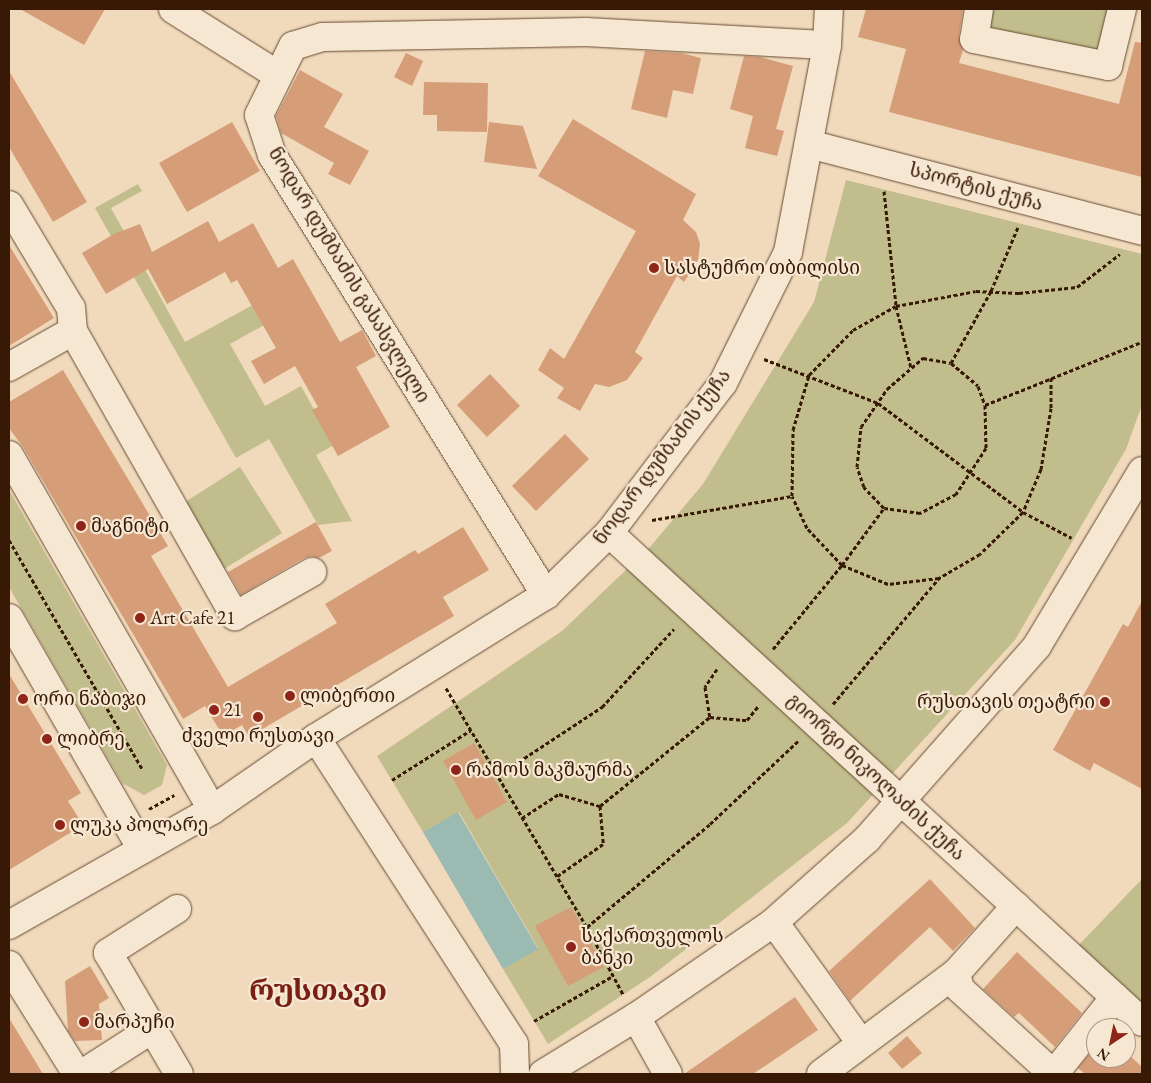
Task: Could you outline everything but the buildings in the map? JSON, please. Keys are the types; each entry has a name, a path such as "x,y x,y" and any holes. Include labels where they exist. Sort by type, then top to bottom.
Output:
{"street":[{"path":"172,9 278,75"},
{"name":"ნოდარ დუმბაძის ქუჩა","path":"9,925 212,810 316,738 434,666 546,594 612,530 723,383 788,252 827,45 829,9"},
{"path":"979,9 974,39 1108,66 1122,9"},
{"name":"ნოდარ დუმბაძის გასასვლელი","path":"546,594 272,155 259,115 278,75 293,46 323,37 586,32 827,45"},
{"name":"სპორტის ქუჩა","path":"809,144 1029,201 1135,239"},
{"path":"9,205 71,308 73,331 235,616 312,572"},
{"path":"9,366 73,331"},
{"path":"9,455 212,810"},
{"path":"543,1074 636,1017 774,922 867,838 1037,646 1142,471"},
{"name":"გიორგი ნიკოლაძის ქუჩა","path":"612,530 692,609 1142,1022"},
{"path":"9,618 142,849"},
{"path":"316,738 514,1044 515,1074"},
{"path":"821,1074 956,973 1016,906"},
{"path":"177,909 108,953 179,1074"},
{"path":"774,922 861,1043"},
{"path":"9,965 77,1074"},
{"path":"956,973 960,989 1053,1074 1115,997"},
{"path":"636,1017 668,1074"},
{"path":"82,1074 152,1029"}],"path":[{"path":"881,163 896,306 911,368"},
{"path":"951,363 991,292 1029,201"},
{"path":"939,578 888,584 842,565 807,528 792,496 793,430 809,375 853,330 896,306 976,291 1019,293 1077,286 1135,239"},
{"path":"985,405 1142,342"},
{"path":"740,349 878,403 1023,512 1094,550"},
{"path":"923,358 951,363 978,386 985,405 986,448 956,494 920,514 884,508 864,487 857,467 861,427 887,389 923,358"},
{"path":"587,927 710,824 817,723 939,578 980,554 1023,512 1041,469 1051,408 1051,378"},
{"path":"612,530 792,496"},
{"path":"600,806 710,717 747,720 766,677 842,565 884,508"},
{"path":"9,540 143,770"},
{"path":"497,776 602,707 692,609"},
{"path":"710,717 705,687 733,646"},
{"path":"434,666 521,818 587,927 636,1017"},
{"path":"392,780 471,730"},
{"path":"119,810 142,813 177,793 189,771"},
{"path":"521,818 559,794 600,806"},
{"path":"556,877 603,844 600,806"},
{"path":"534,1021 613,976"}],"shaded area":[{"path":"993,9 1113,9 1098,77 983,51"},
{"path":"846,180 1142,254 1142,405 1126,449 1015,640 847,823 650,977 548,1044 503,969 538,948 459,812 423,832 377,756 562,631 650,547 703,484 814,302"},
{"path":"138,184 142,191 111,208 185,342 264,299 275,319 230,344 265,406 301,386 334,445 316,455 352,521 318,525 269,439 236,458 95,208"},
{"path":"240,467 282,533 224,569 182,504"},
{"path":"9,490 167,765 162,785 144,795 122,783 9,587"},
{"path":"1142,879 1142,1008 1075,949"}],"water":[{"path":"458,812 538,949 503,969 423,832"}],"place":[{"name":"სასტუმრო თბილისი","path":"654,268"},
{"name":"მაგნიტი","path":"81,526"},
{"name":"Art Cafe 21","path":"140,618"},
{"name":"ლიბერთი","path":"290,696"},
{"name":"ორი ნაბიჯი","path":"23,699"},
{"name":"რუსთავის თეატრი","path":"1105,702"},
{"name":"21","path":"214,710"},
{"name":"ძველი რუსთავი","path":"258,717"},
{"name":"ლიბრე","path":"47,739"},
{"name":"რამოს მაკშაურმა","path":"456,770"},
{"name":"ლუკა პოლარე","path":"60,825"},
{"name":"საქართველოს ბანკი","path":"571,947"},
{"name":"მარპუჩი","path":"84,1022"}],"district":[{"name":"რუსთავი","path":"318,991"}]}
